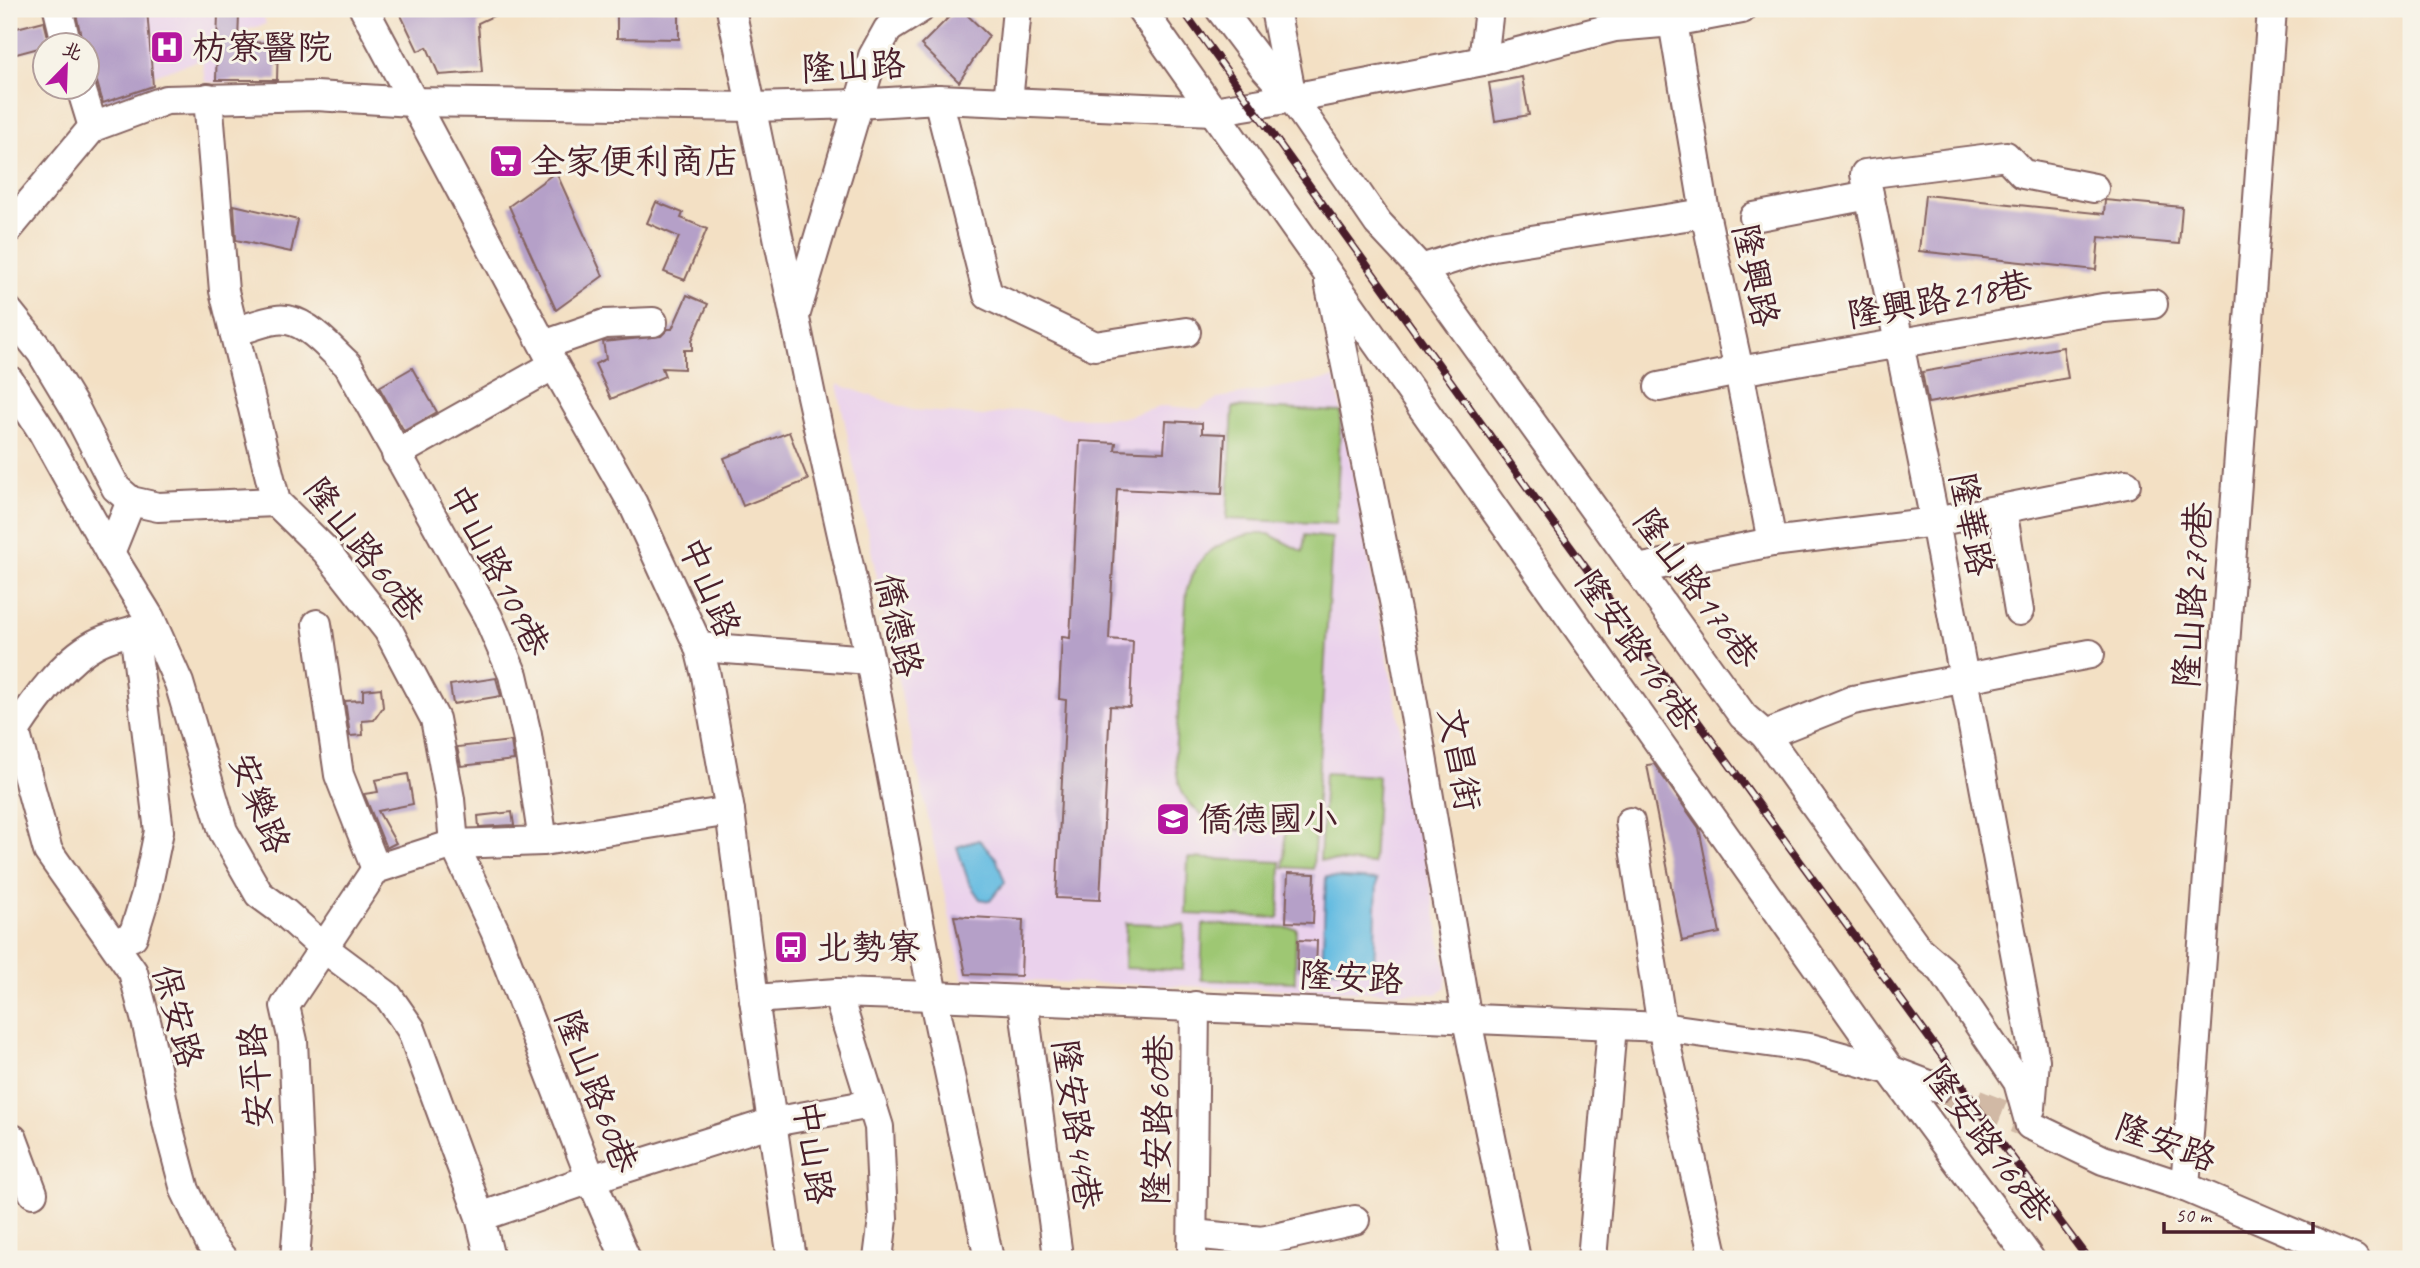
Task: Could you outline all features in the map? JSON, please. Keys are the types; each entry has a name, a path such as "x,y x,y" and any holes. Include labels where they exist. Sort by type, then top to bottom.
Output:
{"street":[{"path":"58,9 64,32"},
{"name":"中山路","path":"364,9 549,355 633,504 699,647 730,811 792,1259"},
{"path":"795,317 873,56 888,29 920,9"},
{"path":"1008,102 1017,9"},
{"name":"隆安路169巷","path":"1142,9 1890,1070"},
{"name":"隆山路176巷","path":"1220,9 1263,66 1292,98 1378,223 1422,270 1743,716 1765,735 1919,950 1942,970 2018,1082 2030,1125"},
{"path":"1275,9 1292,98"},
{"path":"1483,61 1489,9"},
{"name":"隆山路","path":"9,228 93,127 166,100 316,96 412,102 752,107 938,99 1213,111 1483,61 1617,18 1673,22 1742,9"},
{"name":"隆山路270巷","path":"2185,1187 2272,9"},
{"name":"僑德路","path":"737,17 752,107 842,541 870,660 933,996 989,1259"},
{"name":"隆興路","path":"1673,22 1705,213 1772,542"},
{"name":"隆山路60巷","path":"208,98 224,291 276,502 326,551 388,630 435,719 450,799 454,844 495,931 591,1179 626,1259"},
{"path":"938,99 988,295 1095,346 1186,332"},
{"path":"85,102 93,127"},
{"path":"1754,217 1869,195 1864,174 2006,156 2023,174 2094,188"},
{"name":"隆華路","path":"1869,195 1900,344 2035,1060 2030,1125"},
{"path":"1422,270 1493,246 1705,213"},
{"name":"文昌街","path":"1327,271 1403,645 1466,1020 1516,1259"},
{"name":"隆興路218巷","path":"1659,387 2103,308 2153,304"},
{"path":"9,313 41,352 76,410 116,488 131,500 158,508 276,502"},
{"name":"中山路109巷","path":"234,332 279,319 297,322 348,365 488,617 513,675 527,735 543,841"},
{"path":"396,454 549,355 604,324 653,322"},
{"path":"9,379 41,352"},
{"name":"安樂路","path":"9,379 42,431 110,553 144,628 179,683 223,831 258,894 388,996 411,1028 480,1217 490,1259"},
{"path":"42,431 76,410"},
{"path":"1637,569 1772,542 1934,522 2126,484"},
{"path":"110,553 131,500"},
{"path":"2002,509 2019,611"},
{"path":"317,624 339,775 376,869 454,844 543,841 730,811"},
{"path":"12,729 39,695 94,644 144,628 159,831 146,894 133,936 114,943"},
{"path":"699,647 870,660"},
{"path":"1765,735 1853,700 2090,654"},
{"name":"保安路","path":"12,729 48,852 133,972 185,1190 210,1243 223,1259"},
{"path":"1630,821 1662,1027 1714,1259"},
{"name":"安平路","path":"295,1259 300,1196 293,1041 285,1006 376,869"},
{"path":"837,993 878,1127 884,1219 878,1259"},
{"name":"隆安路","path":"754,999 837,993 1662,1027 1810,1048 1890,1070 1937,1088"},
{"name":"隆安路44巷","path":"1023,1002 1058,1256"},
{"name":"隆安路60巷","path":"1193,1247 1195,1006"},
{"path":"1592,1259 1612,1026"},
{"name":"隆安路168巷","path":"1890,1070 2030,1259"},
{"path":"480,1217 773,1122 871,1104"},
{"name":"隆安路","path":"2030,1125 2103,1160 2185,1187 2354,1259"},
{"path":"9,1141 13,1139 33,1193"},
{"path":"1193,1247 1262,1241 1355,1220"}],"shaded area":[{"name":"枋寮醫院","path":"91,9 261,9 266,24 229,35 231,83 205,82 202,59 118,87 102,41 102,32 99,32"},
{"name":"僑德國小","path":"1335,378 1447,976 1445,988 1437,994 963,979 837,384 912,410 983,416 1023,409 1069,418 1121,418 1164,406 1200,409 1218,398"}],"green space":[{"path":"1233,407 1341,412 1336,524 1227,519"},
{"path":"1251,534 1269,534 1303,552 1305,535 1332,538 1313,869 1284,867 1286,816 1256,829 1245,830 1222,825 1192,806 1178,778 1175,754 1187,590 1196,568 1210,552 1228,541"},
{"path":"1325,773 1378,776 1373,864 1320,860"},
{"path":"1188,858 1281,862 1279,918 1186,914"},
{"path":"1126,923 1185,925 1183,970 1124,968"},
{"path":"1203,924 1296,928 1295,982 1201,980"}],"water":[{"path":"979,840 996,858 1005,882 990,901 980,899 969,883 957,847"},
{"path":"1326,877 1377,880 1374,971 1322,968"}],"building":[{"path":"75,9 147,9 153,86 103,103 102,32 80,32"},
{"path":"398,9 508,9 478,23 482,72 439,75 427,47 418,51"},
{"path":"617,9 679,9 679,39 617,38"},
{"path":"957,9 961,9 989,36 959,82 921,45"},
{"path":"218,13 239,14 238,42 278,43 277,80 216,80"},
{"path":"44,21 47,32 32,32 32,50 9,56 9,30"},
{"path":"1522,77 1529,115 1495,121 1489,83"},
{"path":"556,172 603,276 556,310 509,206"},
{"path":"1925,195 2104,214 2105,200 2182,207 2179,244 2099,237 2096,270 1919,251"},
{"path":"656,202 683,213 681,218 707,229 685,280 664,272 679,237 647,223"},
{"path":"234,205 298,220 291,252 236,240"},
{"path":"687,295 708,304 692,340 692,350 684,350 684,369 662,368 665,376 611,399 595,364 606,359 603,342 661,336 668,329 672,329"},
{"path":"2063,347 2068,378 1928,403 1922,372"},
{"path":"412,368 437,412 404,431 379,387"},
{"path":"1166,421 1202,423 1202,433 1225,434 1222,494 1117,489 1109,639 1133,641 1130,707 1110,706 1100,900 1056,898 1066,700 1059,699 1062,637 1070,638 1080,441 1116,443 1115,450 1164,452"},
{"path":"789,432 808,480 743,506 724,458"},
{"path":"496,678 501,696 453,704 450,685"},
{"path":"381,688 383,707 374,720 362,721 363,735 350,736 345,701 363,700 363,690"},
{"path":"511,741 514,760 461,766 457,747"},
{"path":"1654,764 1699,828 1720,933 1682,941 1647,765"},
{"path":"408,774 413,804 378,811 396,843 386,848 364,794 378,792 375,780"},
{"path":"512,812 514,825 479,827 478,816"},
{"path":"1288,873 1315,874 1313,923 1286,922"},
{"path":"954,916 1023,920 1021,976 966,974"},
{"path":"1298,940 1317,941 1316,971 1297,970"}],"tunnel":[{"path":"1937,1088 2030,1125"}],"railway":[{"path":"1182,9 1945,1060 2002,1144 2088,1259"}],"place":[{"name":"枋寮醫院","path":"167,47"},
{"name":"全家便利商店","path":"506,161"},
{"name":"僑德國小","path":"1173,819"},
{"name":"北勢寮","path":"791,947"}]}
